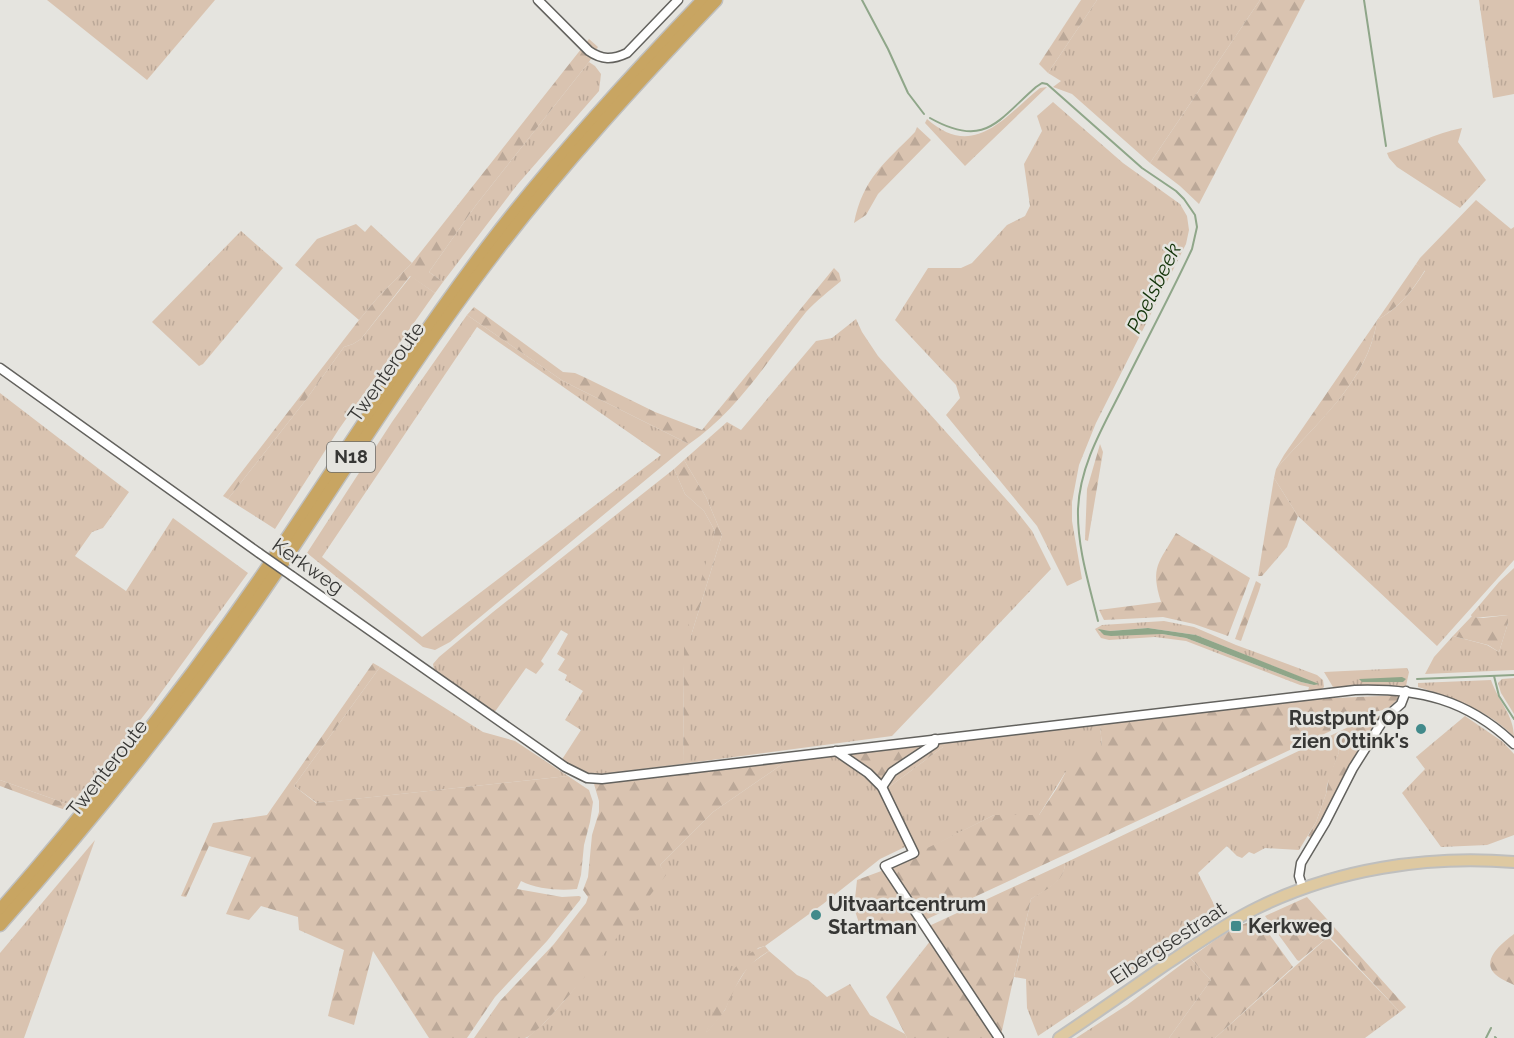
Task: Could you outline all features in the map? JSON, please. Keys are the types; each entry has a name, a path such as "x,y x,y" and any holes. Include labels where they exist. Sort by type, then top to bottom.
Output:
{"highway":[{"name":"Twenteroute","path":"0,910 68,832 171,702 266,569 418,342 487,246 567,150 703,0"},
{"name":"Twenteroute","path":"0,925 77,838 179,707 275,575 425,348 496,252 569,163 716,0"}],"main road":[{"name":"Eibergsestraat","path":"1059,1038 1195,945 1256,908 1303,888 1359,872 1407,864 1458,860 1514,862"}],"street":[{"path":"538,0 589,51 609,59 627,53 678,0"},
{"name":"Kerkweg","path":"0,368 565,767 587,778 602,779 836,751"},
{"path":"836,751 1355,690 1383,689 1438,698 1460,706 1483,718 1514,744"},
{"path":"1303,888 1299,876 1301,863 1325,823 1353,768 1384,719 1401,704 1406,691"},
{"path":"882,787 892,772 934,744 935,739"},
{"path":"836,751 868,773 882,787 914,853 885,866 999,1038"}],"green space":[{"path":"47,0 215,0 147,80"},
{"path":"1081,0 1097,0 1048,73 1039,64"},
{"path":"1097,0 1260,0 1150,163 1072,94 1053,87 1061,81 1048,73"},
{"path":"1260,0 1305,0 1199,204 1150,163"},
{"path":"1479,0 1514,0 1514,94 1493,98"},
{"path":"589,39 598,47 589,62 476,205 429,272 443,282 435,293 410,276 361,339 344,347 228,499 223,496 359,320 412,263"},
{"path":"589,62 601,74 599,91 517,185 443,282 429,272 476,205"},
{"path":"1047,87 965,166 925,123 927,119 944,131 960,136 974,135 988,130 1040,88"},
{"path":"1053,102 1123,163 1180,204 1187,216 1189,230 1186,244 1096,423 1079,465 1072,502 1072,521 1082,579 1067,586 1037,526 946,415 960,398 956,385 895,320 928,268 961,268 972,263 1007,225 1025,216 1030,206 1024,164 1042,131 1037,116"},
{"path":"917,127 931,140 878,194 866,215 854,223 858,207 869,183"},
{"path":"1462,128 1458,142 1486,180 1460,208 1397,167 1387,153"},
{"path":"1476,200 1511,229 1514,227 1514,560 1437,646 1298,516 1274,478 1276,469 1323,419 1352,382 1372,342 1377,320 1404,299 1425,271 1416,264 1420,258"},
{"path":"356,224 365,232 371,225 412,263 359,320 295,265 317,239"},
{"path":"241,231 283,268 199,366 152,322"},
{"path":"1416,264 1425,270 1404,298 1378,320"},
{"path":"834,268 839,273 841,281 806,312 723,416 689,444 563,381 467,315 474,307 563,372 575,373 655,412 702,430"},
{"path":"411,276 435,293 339,429 275,529 228,499 344,347 361,339"},
{"path":"467,315 563,381 689,444 450,642 435,650 423,647 307,553 392,422","holes":["477,327 661,455 422,637 322,557"]},
{"path":"856,319 878,356 1032,531 1051,569 892,736 689,763 689,663 684,663 683,764 585,776 561,761 581,730 565,720 583,691 565,680 567,675 558,670 565,659 557,654 568,634 561,630 541,661 544,664 536,674 526,668 494,713 434,670 433,664 439,657 674,469 685,494 704,511 715,531 690,639 722,535 706,497 684,460 727,422 741,430 816,341 832,338"},
{"path":"1377,321 1372,342 1351,383 1338,401 1276,469 1284,455"},
{"path":"0,393 129,492 103,528 92,532 75,556 126,591 173,518 248,573 152,705 73,806 0,780"},
{"path":"1100,444 1103,452 1088,541 1085,540 1087,489"},
{"path":"684,460 706,497 722,535 690,639 690,659 684,658 684,640 715,531 704,511 685,494 674,469"},
{"path":"1274,478 1298,516 1287,547 1262,576 1258,576"},
{"path":"1176,533 1250,578 1228,636 1194,624 1163,617 1104,620 1099,610 1161,602 1156,572"},
{"path":"1514,568 1514,670 1425,674 1434,657 1453,636 1487,645 1499,652 1508,623 1508,615 1472,618 1471,615"},
{"path":"1256,581 1261,584 1241,641 1235,639"},
{"path":"1508,615 1508,623 1499,652 1488,645 1453,636 1471,617"},
{"path":"1164,621 1194,627 1317,675 1323,680 1324,687 1321,690 1308,691 1309,687 1186,641 1155,637 1109,640 1101,638 1095,629 1102,625","holes":["1148,628 1196,635 1310,681 1314,685 1186,638 1162,634 1099,632"]},
{"path":"684,662 689,663 689,763 683,764"},
{"path":"373,663 380,667 294,786 316,803 568,776 589,790 593,802 577,889 548,889 521,881 517,889 562,897 579,896 580,900 547,941 495,997 467,1038 429,1038 373,951 354,1025 328,1016 344,950 299,930 298,917 261,906 249,920 226,914 251,857 209,846 186,897 181,896 213,823 267,815"},
{"path":"380,667 483,732 515,741 568,776 317,803 294,786"},
{"path":"1407,668 1409,672 1406,686 1402,688 1338,689 1333,687 1324,672"},
{"path":"1514,678 1514,714 1501,693 1498,683 1502,679"},
{"path":"1491,680 1509,715 1514,737 1481,712 1418,687 1418,683"},
{"path":"1402,695 1388,709 1369,713 925,920 889,867 994,815 1039,815 1079,748 1102,746 1100,725 1320,696 1335,698"},
{"path":"1371,716 1380,716 1313,839 1308,836 1316,822 1339,752 1334,734"},
{"path":"1465,716 1503,742 1514,754 1514,835 1487,845 1441,847 1402,793 1425,769 1416,757"},
{"path":"1100,725 1102,746 1065,773 1039,815 994,815 917,854 885,790 943,747 936,742"},
{"path":"1334,734 1339,752 1316,822 1299,850 1265,848 1254,854 1249,852 1242,858 1227,846 1198,873 1219,914 1038,1036 1027,1008 1026,979 1014,977 1031,899 1058,880 1065,863"},
{"path":"936,742 942,744 943,747 885,790 888,781 894,775"},
{"path":"926,744 890,770 880,784 875,773 843,754"},
{"path":"833,755 867,775 878,787 907,846 880,859 823,904 765,946 758,948 717,1006 706,1033 725,1010 732,992 749,965 769,951 827,997 850,984 870,1015 905,1034 907,1038 527,1038 565,1000 665,875 660,865 713,812 787,761"},
{"path":"787,761 713,812 660,865 666,875 573,991 536,1031 525,1038 474,1038 500,1001 554,944 586,903 588,897 583,890 588,877 592,835 599,812 599,801 594,784"},
{"path":"0,780 73,806 68,811 0,786"},
{"path":"95,840 24,1038 0,1038 0,953"},
{"path":"1065,863 1058,880 1031,899 1001,1035 929,926"},
{"path":"884,870 919,922 881,931 862,932 854,908 857,880"},
{"path":"1307,897 1405,1008 1400,1012 1331,938 1328,937 1299,961 1297,960 1265,916"},
{"path":"1259,920 1293,967 1215,1038 1169,1038 1211,980 1190,958 1241,925"},
{"path":"1514,934 1514,985 1496,975 1490,962 1496,950"},
{"path":"1328,937 1400,1012 1365,1038 1215,1038"},
{"path":"931,940 996,1038 907,1038 886,997"},
{"path":"765,946 769,951 747,969 724,1011 705,1035 720,996 733,971 752,952"},
{"path":"1190,958 1211,980 1169,1038 1076,1038 1127,1005"}],"shaded area":[{"path":"1148,628 1196,635 1319,684 1301,682 1186,638 1162,634 1111,636 1104,635 1098,629 1110,631"},
{"path":"1402,677 1406,679 1403,682 1362,682 1359,679"}],"waterway":[{"name":"Poelsbeek","path":"862,0 908,93 924,114"},
{"path":"1364,0 1386,146"},
{"name":"Poelsbeek","path":"930,118 949,127 964,131 977,131 1000,120 1036,87 1042,83 1047,84 1142,168 1176,191 1195,215 1197,227 1192,249 1103,427 1084,475 1078,509 1079,537 1098,621"},
{"name":"Poelsbeek","path":"1417,679 1514,675"},
{"path":"1494,676 1499,696 1514,719"},
{"path":"1486,1038 1491,1028"}],"place":[{"name":"Rustpunt Op zien Ottink's","path":"1421,729"},
{"name":"Uitvaartcentrum Startman","path":"816,915"},
{"name":"Kerkweg","path":"1236,926"}]}
